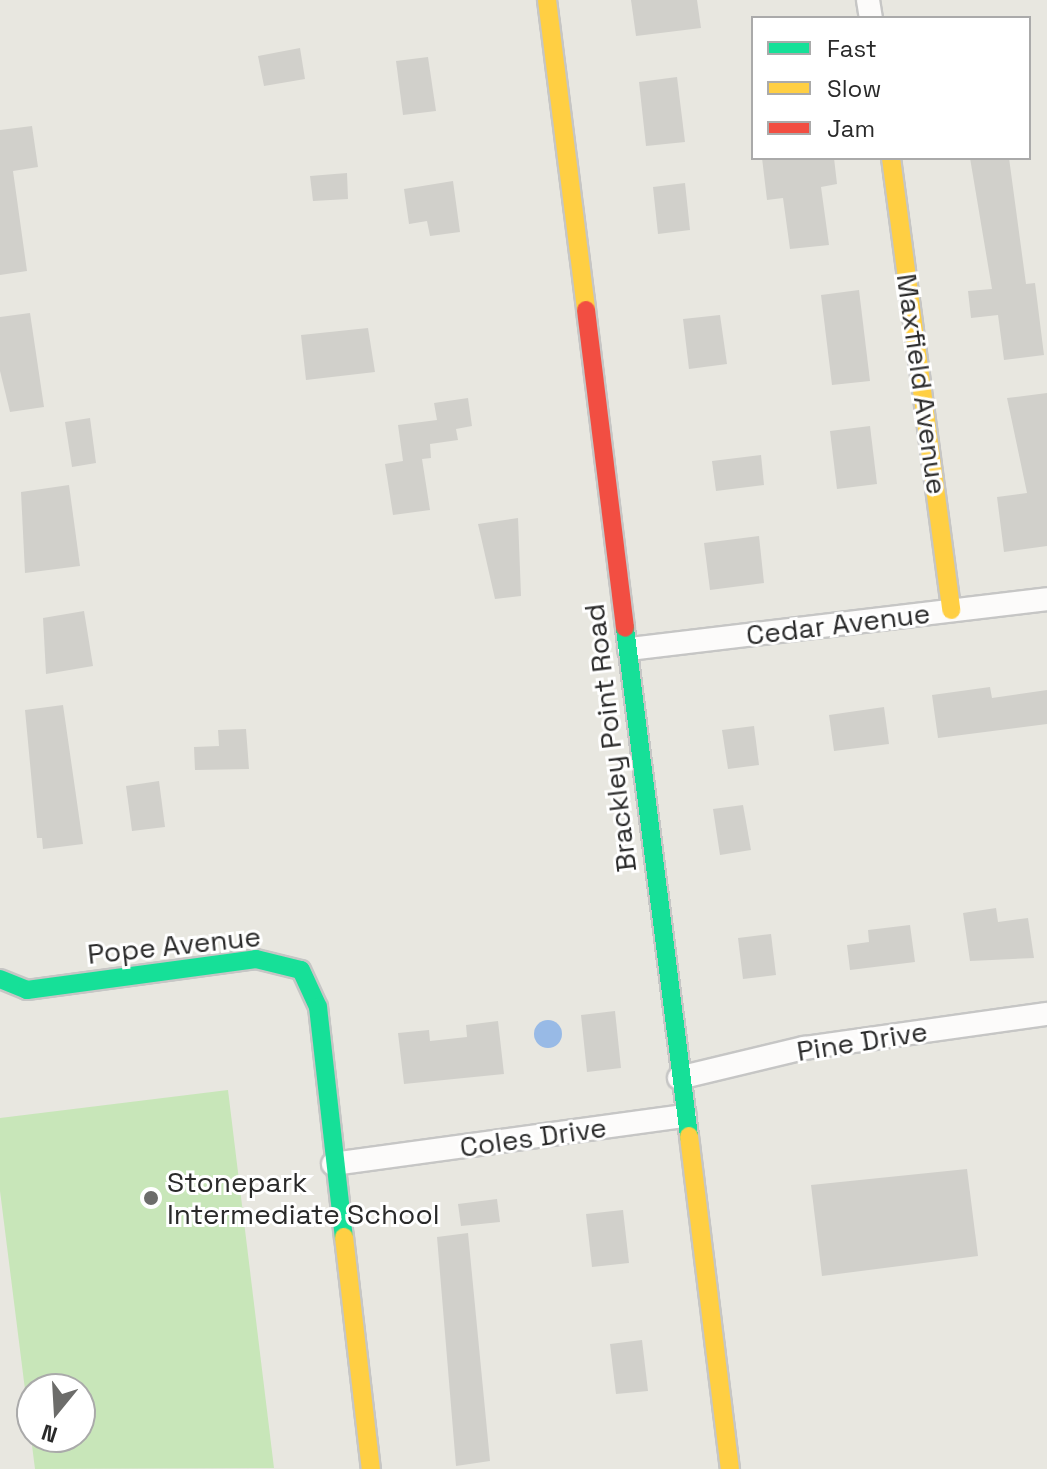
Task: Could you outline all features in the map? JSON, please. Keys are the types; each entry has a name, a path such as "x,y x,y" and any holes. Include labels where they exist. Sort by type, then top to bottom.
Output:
{"main road":[{"name":"Brackley Point Road","path":"547,0 730,1469"},
{"name":"Maxfield Avenue","path":"891,160 951,610"},
{"name":"Pope Avenue","path":"0,979 27,990 256,959 301,970 318,1007 333,1164"},
{"path":"333,1164 371,1469"}],"street":[{"name":"Cedar Avenue","path":"629,649 1047,599"},
{"name":"Pine Drive","path":"679,1078 804,1048 1047,1014"},
{"name":"Coles Drive","path":"333,1164 685,1116"}],"green space":[{"path":"228,1090 274,1468 35,1469 33,1453 96,1453 96,1373 23,1373 0,1191 0,1118"}],"water":[{"path":"548,1020 558,1024 562,1034 558,1044 548,1048 538,1044 534,1034 538,1024"}],"building":[{"path":"631,0 697,0 701,28 636,36"},
{"path":"300,48 305,79 264,86 258,56"},
{"path":"428,57 436,111 403,115 396,61"},
{"path":"677,77 685,142 646,146 639,82"},
{"path":"32,126 38,167 13,171 27,271 0,275 0,130"},
{"path":"762,160 834,160 837,184 821,187 829,245 790,249 783,198 767,200"},
{"path":"970,160 1009,160 1026,284 1035,283 1044,355 1004,360 998,315 971,318 968,291 992,289"},
{"path":"347,173 348,199 313,201 310,176"},
{"path":"453,181 460,232 430,236 427,221 409,224 404,189"},
{"path":"685,183 690,230 658,234 653,187"},
{"path":"859,290 870,381 832,385 821,295"},
{"path":"30,313 44,407 10,412 0,371 0,317"},
{"path":"720,315 727,364 689,369 683,319"},
{"path":"368,328 375,372 306,380 301,335"},
{"path":"1047,393 1047,546 1004,552 997,497 1027,493 1007,398"},
{"path":"468,398 472,426 456,429 458,440 430,444 431,458 422,459 430,510 393,515 385,464 403,461 398,425 437,420 434,403"},
{"path":"90,418 96,463 72,467 65,422"},
{"path":"870,426 877,484 837,489 830,431"},
{"path":"761,455 764,485 716,491 712,461"},
{"path":"69,485 80,566 25,573 21,492"},
{"path":"518,518 521,596 495,599 478,524"},
{"path":"759,536 764,583 710,590 704,543"},
{"path":"84,611 93,666 46,674 43,618"},
{"path":"990,687 992,698 1047,690 1047,724 938,738 932,695"},
{"path":"63,705 83,844 43,849 42,838 37,838 25,710"},
{"path":"884,707 889,744 834,751 829,715"},
{"path":"754,726 759,765 728,769 722,730"},
{"path":"246,729 249,769 195,770 194,747 219,746 218,730"},
{"path":"159,781 165,827 132,831 126,786"},
{"path":"743,805 751,850 720,855 713,809"},
{"path":"996,908 998,922 1028,918 1034,958 970,961 963,913"},
{"path":"910,925 915,962 850,970 847,945 869,942 868,930"},
{"path":"771,934 776,975 743,979 738,938"},
{"path":"615,1011 621,1068 587,1072 581,1015"},
{"path":"498,1021 504,1074 404,1084 398,1033 429,1030 430,1041 467,1037 466,1025"},
{"path":"967,1169 978,1256 822,1276 811,1185"},
{"path":"497,1199 500,1222 461,1226 458,1204"},
{"path":"623,1210 629,1263 592,1267 586,1214"},
{"path":"468,1233 490,1461 456,1466 437,1237"},
{"path":"642,1340 648,1391 616,1394 610,1344"}],"traffic: fast":[{"path":"625,628 689,1136"},
{"path":"0,979 27,990 256,959 301,970 318,1007 344,1237"}],"traffic: slow":[{"path":"547,0 586,310"},
{"path":"891,160 951,610"},
{"path":"689,1136 730,1469"},
{"path":"344,1237 371,1469"}],"traffic: jam":[{"path":"586,310 625,628"}],"place":[{"name":"Stonepark Intermediate School","path":"151,1198"}]}
